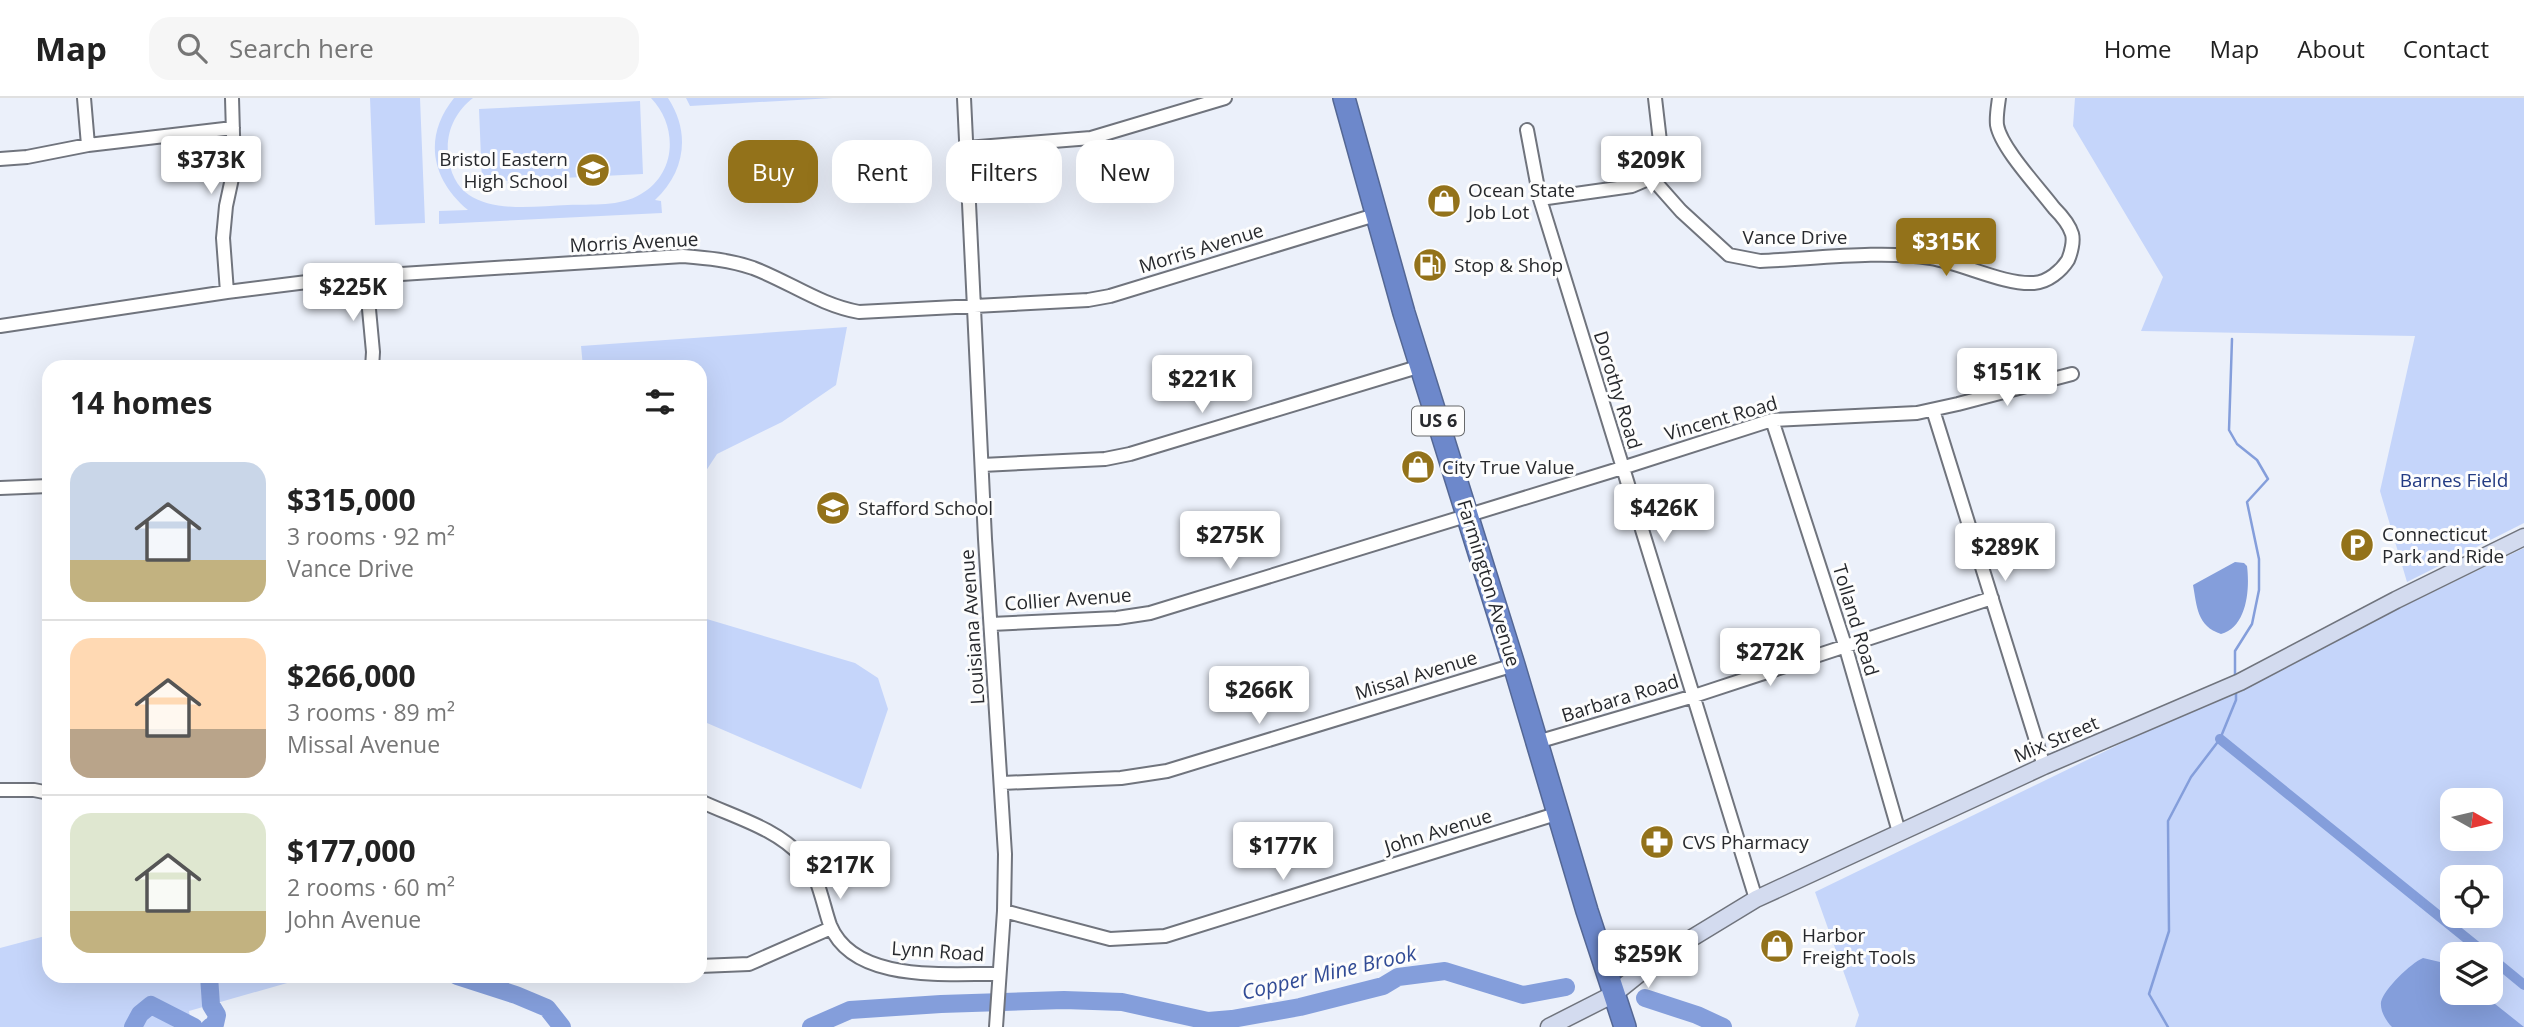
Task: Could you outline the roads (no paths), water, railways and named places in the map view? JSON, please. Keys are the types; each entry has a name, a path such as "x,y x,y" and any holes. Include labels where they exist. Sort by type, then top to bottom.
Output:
{"highway":[{"name":"Farmington Avenue","path":"1344,98 1375,215 1626,1027"}],"main road":[{"name":"Mix Street","path":"1549,1027 1614,994 1665,954 1756,899 2044,766 2236,685 2396,600 2524,537"}],"street":[{"path":"84,98 88,145"},
{"path":"227,292 223,238 234,169 232,98"},
{"name":"Louisiana Avenue","path":"964,98 967,140"},
{"path":"1062,140 1091,138 1225,98"},
{"path":"1540,199 1632,186 1650,176 1661,150 1655,98"},
{"name":"Vance Drive","path":"1650,176 1681,211 1719,246 1729,255 1741,259 1760,261 1894,256 1928,258 1957,263 2018,282 2035,283 2049,279 2063,268 2071,255 2073,236 2065,221 2003,141 1997,124 1999,98"},
{"path":"0,159 27,158 88,145 233,128"},
{"name":"Dorothy Road","path":"1527,130 1540,199 1756,899"},
{"name":"Louisiana Avenue","path":"970,203 982,465 1002,783 1004,911 996,1027"},
{"name":"Morris Avenue","path":"0,327 227,292 366,277 683,256 746,266 838,308 859,313 1088,300 1110,296 1375,215"},
{"path":"366,277 372,360"},
{"path":"982,465 1105,459 1130,454 1421,366"},
{"name":"Vincent Road","path":"1468,515 1772,420 1933,410 2072,374"},
{"path":"1933,410 2044,766"},
{"name":"Tolland Road","path":"1772,420 1845,645 1899,832"},
{"path":"0,488 42,486"},
{"name":"Collier Avenue","path":"991,624 1117,618 1150,612 1468,515"},
{"name":"Barbara Road","path":"1537,742 1694,696 1992,598"},
{"name":"Missal Avenue","path":"1002,783 1121,778 1167,771 1514,665"},
{"path":"0,790 42,792"},
{"name":"Lynn Road","path":"707,805 776,835 789,844 813,871 831,928 849,949 877,966 916,972 999,974"},
{"name":"John Avenue","path":"1004,911 1110,939 1165,936 1559,813"},
{"path":"707,967 748,964 831,928"}],"water":[{"path":"2235,562 2247,566 2247,596 2236,624 2221,634 2207,626 2199,615 2193,585"},
{"path":"2423,958 2440,962 2440,1005 2496,1005 2524,1027 2392,1027 2381,1009 2381,1002 2387,990"}],"waterway":[{"path":"2232,339 2229,430 2237,444 2257,460 2268,479 2247,502 2259,559 2259,590 2252,624 2235,651 2235,677"},
{"path":"2168,1027 2149,994 2169,931 2168,821 2191,777 2220,739 2236,700 2236,691"},
{"path":"2220,739 2471,942"},
{"path":"2503,968 2524,985"},
{"name":"Copper Mine Brook","path":"811,1027 850,1010 1064,1000 1122,1002 1208,1021 1232,1019 1300,1007 1383,986 1398,977 1445,971 1523,995 1566,987"},
{"name":"Copper Mine Brook","path":"209,983 211,1005 217,1015 215,1024 210,1027"},
{"name":"Copper Mine Brook","path":"479,983 547,1008 562,1027"},
{"name":"Copper Mine Brook","path":"1645,998 1697,1015 1723,1027"},
{"name":"Copper Mine Brook","path":"133,1027 140,1014 151,1005 194,1027"}],"place":[{"name":"Bristol Eastern High School","path":"593,170"},
{"name":"Ocean State Job Lot","path":"1444,201"},
{"name":"Stop & Shop","path":"1430,265"},
{"name":"City True Value","path":"1418,467"},
{"name":"Stafford School","path":"833,508"},
{"name":"Connecticut Park and Ride","path":"2357,545"},
{"name":"CVS Pharmacy","path":"1657,842"},
{"name":"Harbor Freight Tools","path":"1777,946"}],"park label":[{"name":"Barnes Field","path":"2454,480"}]}
